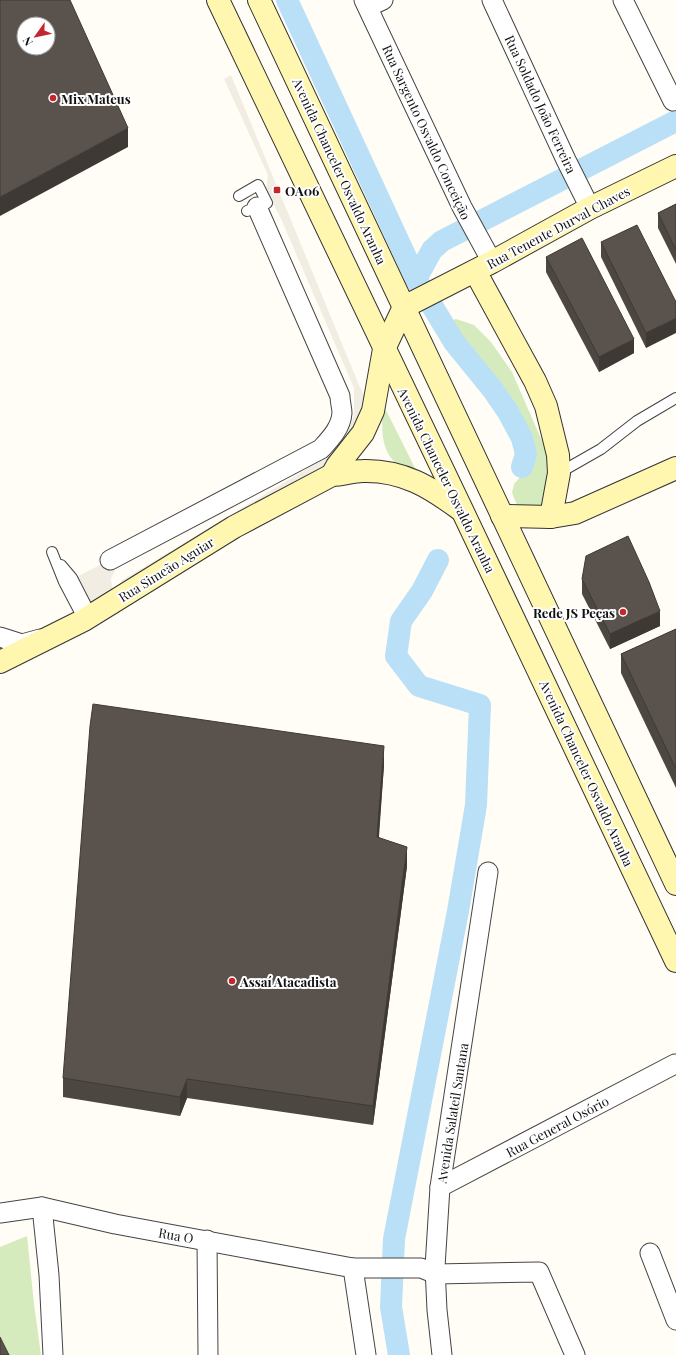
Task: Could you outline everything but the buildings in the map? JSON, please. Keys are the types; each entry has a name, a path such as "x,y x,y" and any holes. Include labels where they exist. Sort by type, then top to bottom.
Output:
{"main road":[{"name":"Avenida Chanceler Osvaldo Aranha","path":"218,0 676,961"},
{"name":"Avenida Chanceler Osvaldo Aranha","path":"259,0 410,303 502,516 676,884"},
{"name":"Rua Tenente Durval Chaves","path":"410,303 483,266 590,208 676,166"},
{"path":"483,266 546,406 558,455 558,473 551,517"},
{"path":"410,303 384,349 373,411 363,433 337,466 332,475 342,475 361,471 400,475 437,492 463,512"},
{"path":"502,516 551,517 575,514 676,468"},
{"name":"Rua Simeão Aguiar","path":"3,658 58,634 88,618 234,527 332,475"}],"street":[{"name":"Rua Soldado João Ferreira","path":"492,0 566,160 590,208"},
{"path":"626,1 673,101"},
{"name":"Rua Sargento Osvaldo Conceição","path":"372,2 462,207 475,233 483,266"},
{"path":"110,560 321,450 333,436 339,424 342,413 340,396 257,207"},
{"path":"0,636 22,644 58,634"},
{"name":"Avenida Salateil Santana","path":"442,1355 437,1310 428,1271 488,872"},
{"name":"Rua General Osório","path":"440,1187 675,1064"},
{"path":"42,1207 49,1275 53,1355"},
{"name":"Rua O","path":"0,1213 42,1207 115,1224 353,1268 428,1271 539,1272 575,1355"},
{"path":"207,1240 208,1355"},
{"path":"650,1253 676,1320"},
{"path":"353,1268 366,1355"}],"lane":[{"path":"239,196 258,185 257,207"},
{"path":"558,473 601,449 637,420 676,398"},
{"path":"52,552 72,578 88,618 64,582 52,552"}],"green space":[{"path":"456,319 474,325 491,342 512,372 545,448 554,477 553,506 520,512 512,493 514,484 529,464 532,442 515,409 503,390 453,332 448,322"},
{"path":"383,404 420,478 400,467 392,459 388,452 382,429"},
{"path":"27,1236 41,1355 0,1355 0,1247"}],"shaded area":[{"path":"231,75 366,399 366,414 334,464 125,589 121,581 330,455 344,440 354,416 354,388 282,221 266,189 268,175 224,79"},
{"path":"110,560 115,571 111,578 112,587 117,595 90,603 74,578"}],"waterway":[{"path":"287,0 416,279 454,342 493,390 508,412 522,438 526,454 522,467"},
{"path":"416,279 432,250 442,241 676,121"},
{"path":"399,1355 391,1307 394,1239 458,911 476,805 480,705 419,686 396,656 401,621 422,591 438,560"}],"place":[{"name":"Mix Mateus","path":"53,98"},
{"name":"OA06","path":"277,190"},
{"name":"Rede JS Peças","path":"623,612"},
{"name":"Assaí Atacadista","path":"232,981"}]}
